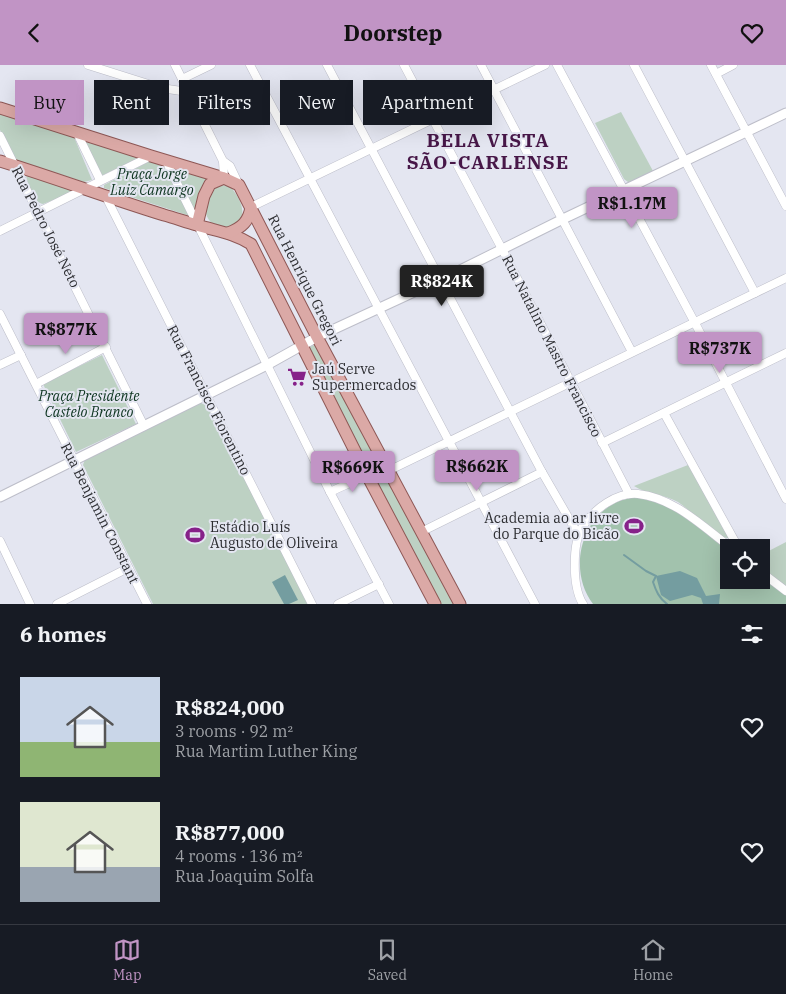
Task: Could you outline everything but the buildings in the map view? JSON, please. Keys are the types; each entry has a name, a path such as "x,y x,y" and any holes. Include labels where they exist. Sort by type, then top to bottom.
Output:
{"main road":[{"path":"0,108 166,161 224,177 239,185 251,207 250,215 246,223 228,233"},
{"path":"0,161 85,188 106,197 228,233 242,238 251,244 367,475 435,604"},
{"path":"197,225 204,196 210,184 224,177"},
{"name":"Rua Henrique Gregori","path":"251,207 388,471 460,604"}],"street":[{"path":"88,65 161,88 179,91"},
{"path":"174,65 182,79 211,65"},
{"path":"250,65 535,604"},
{"path":"327,65 542,472 579,536"},
{"name":"Rua Natalino Mastro Francisco","path":"404,65 412,80"},
{"path":"481,65 632,352"},
{"path":"492,91 545,65"},
{"path":"557,65 695,323 786,499"},
{"path":"634,65 755,293"},
{"path":"711,65 786,206"},
{"path":"716,74 733,65"},
{"path":"0,497 267,365 318,337 786,113"},
{"path":"205,125 223,161 224,177"},
{"path":"251,207 421,125"},
{"name":"Rua Natalino Mastro Francisco","path":"436,125 629,494"},
{"path":"77,133 100,180"},
{"name":"Rua Pedro José Neto","path":"0,136 144,426"},
{"path":"0,231 151,156"},
{"path":"166,161 330,492 389,604"},
{"path":"223,161 230,166 239,185"},
{"name":"Rua Francisco Fiorentino","path":"106,197 312,604"},
{"path":"330,492 367,475 388,471 786,278"},
{"name":"Rua Benjamin Constant","path":"0,314 146,604"},
{"path":"36,384 106,347"},
{"path":"602,443 786,353"},
{"path":"0,365 20,355"},
{"path":"664,413 734,539"},
{"path":"421,532 542,472"},
{"path":"582,604 575,585 574,571 582,527 597,511 620,496 638,494 664,501 720,540"},
{"path":"0,541 30,604"},
{"path":"56,604 128,568"},
{"path":"770,578 786,591"},
{"path":"338,604 379,584"}],"green space":[{"path":"621,112 653,171 631,182 624,179 595,123"},
{"name":"Praça Jorge Luiz Camargo","path":"0,113 15,118 15,125 37,125 74,137 92,180 84,182 16,160 0,130"},
{"name":"Praça Jorge Luiz Camargo","path":"84,139 143,156 101,176 83,142"},
{"name":"Praça Jorge Luiz Camargo","path":"150,161 165,163 190,216 104,188 104,185"},
{"name":"Praça Jorge Luiz Camargo","path":"171,164 212,177 196,216"},
{"name":"Praça Jorge Luiz Camargo","path":"26,175 79,190 43,204 39,203 33,197"},
{"name":"Praça Jorge Luiz Camargo","path":"219,185 230,186 239,199 242,213 239,223 227,227 218,226 211,222 206,215 207,199 211,191"},
{"path":"324,340 457,604 439,604 308,348"},
{"name":"Praça Presidente Castelo Branco","path":"102,355 136,424 76,452 43,384"},
{"name":"Estádio Luís Augusto de Oliveira","path":"201,403 209,408 308,604 153,604 83,465 85,459"},
{"path":"688,465 732,539 717,534 678,502 634,486"},
{"path":"786,542 786,588 770,576 770,550"}],"shaded area":[{"path":"633,497 647,499 673,508 685,515 720,542 720,589 770,589 770,582 786,595 786,604 593,604 581,578 580,563 582,549 586,535 593,522 603,511 617,502"},
{"path":"680,571 697,578 706,596 720,594 719,604 703,604 701,598 692,595 670,601 661,595 656,576"},
{"path":"285,575 298,600 289,604 284,604 272,582"}],"waterway":[{"path":"624,555 656,576 653,582 655,588 667,604"}],"place":[{"name":"Jaú Serve Supermercados","path":"297,377"},
{"name":"Academia ao ar livre do Parque do Bicão","path":"634,526"},
{"name":"Estádio Luís Augusto de Oliveira","path":"195,535"}],"district":[{"name":"BELA VISTA SÃO-CARLENSE","path":"488,151"}]}
